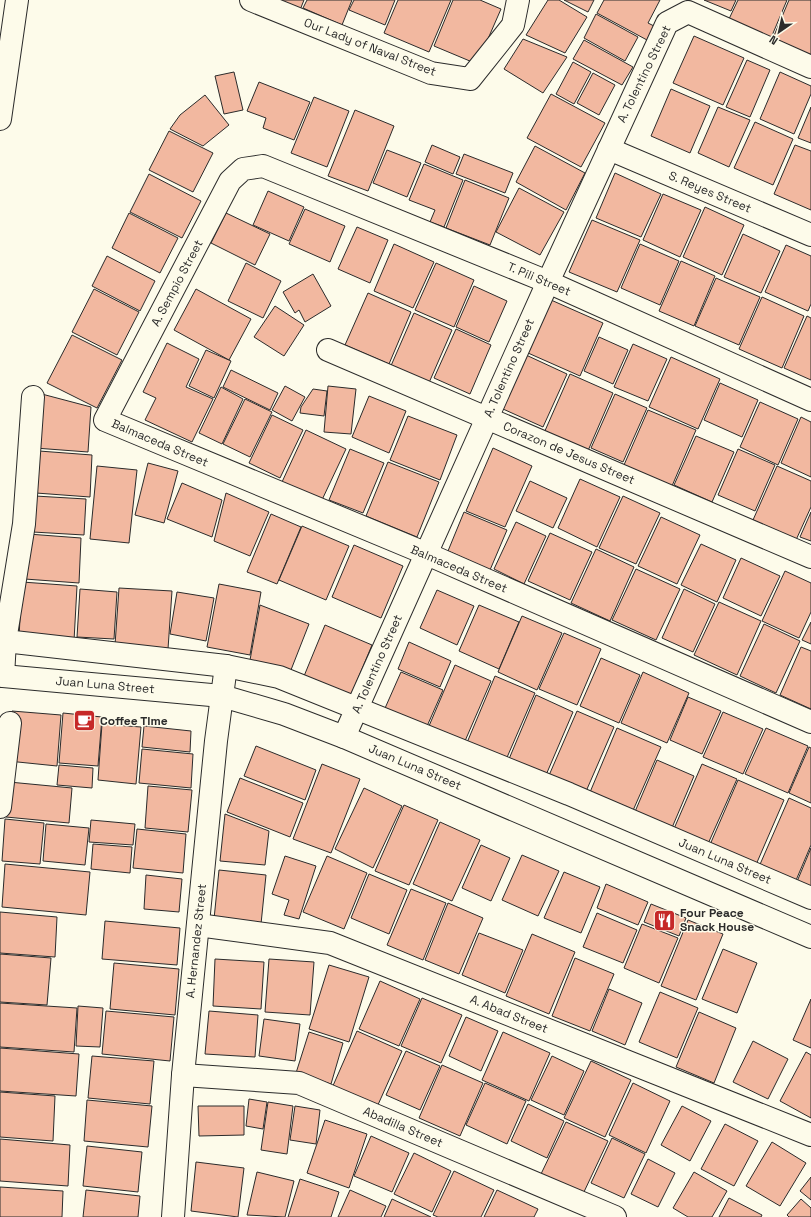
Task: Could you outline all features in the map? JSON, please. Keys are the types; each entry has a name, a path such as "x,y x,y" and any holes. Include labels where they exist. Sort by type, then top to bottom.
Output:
{"main road":[{"path":"0,119 18,0"},
{"name":"Our Lady of Naval Street","path":"251,0 431,73 470,79 513,25 518,0"},
{"name":"A. Tolentino Street","path":"344,737 548,282 667,23 688,12 811,67"},
{"name":"S. Reyes Street","path":"609,149 811,236"},
{"name":"T. Pili Street","path":"263,166 548,282 811,400"},
{"name":"A. Sempio Street","path":"105,420 230,181 243,169 263,166"},
{"name":"Corazon de Jesus Street","path":"328,350 811,557"},
{"path":"1,674 2,643 24,524 33,397"},
{"name":"Balmaceda Street","path":"105,420 427,554 811,722"},
{"name":"Juan Luna Street","path":"2,643 226,666 279,677 357,707 569,794 811,898"},
{"name":"A. Hernandez Street","path":"173,1217 183,1075 216,741 226,666"},
{"name":"Juan Luna Street","path":"1,674 222,696 284,714 344,737 811,936"},
{"path":"0,807 10,723"},
{"name":"A. Abad Street","path":"198,925 330,943 811,1135"},
{"name":"Abadilla Street","path":"183,1075 299,1083 615,1217"}],"building":[{"path":"277,0 304,0 300,10"},
{"path":"307,0 352,0 342,25 303,8"},
{"path":"354,0 395,0 385,25 349,10"},
{"path":"398,0 451,0 429,52 384,33"},
{"path":"453,0 480,0 501,9 477,64 434,46"},
{"path":"548,0 559,0 587,17 565,53 526,35"},
{"path":"564,0 594,0 588,12"},
{"path":"604,0 660,0 648,23 654,26 647,40 597,13"},
{"path":"704,0 736,0 731,11"},
{"path":"738,0 787,0 771,38 729,19"},
{"path":"789,0 811,0 811,55 773,38"},
{"path":"596,14 638,37 625,61 584,38"},
{"path":"694,36 744,58 723,105 673,83"},
{"path":"523,39 567,57 543,93 504,69"},
{"path":"584,40 633,67 622,85 573,59"},
{"path":"747,60 770,70 750,117 726,107"},
{"path":"573,62 591,72 574,104 556,94"},
{"path":"234,72 243,110 224,114 215,76"},
{"path":"780,72 811,86 811,94 794,134 760,119"},
{"path":"593,73 615,85 599,115 577,103"},
{"path":"259,82 310,102 294,140 263,128 266,118 247,111"},
{"path":"671,89 710,106 690,153 651,136"},
{"path":"551,94 605,123 581,167 527,138"},
{"path":"205,95 229,125 203,146 170,129 180,115"},
{"path":"314,97 349,111 327,167 291,153"},
{"path":"718,107 750,120 729,167 698,153"},
{"path":"811,107 811,143 798,138"},
{"path":"355,110 394,126 368,191 328,176"},
{"path":"755,122 793,139 773,185 734,168"},
{"path":"169,131 213,153 193,192 149,170"},
{"path":"432,145 460,157 453,174 425,162"},
{"path":"795,145 811,151 811,210 774,194"},
{"path":"535,146 585,173 566,210 516,182"},
{"path":"387,150 421,163 407,197 373,183"},
{"path":"464,154 513,173 505,193 456,174"},
{"path":"424,164 463,180 444,227 430,222 435,210 409,200"},
{"path":"615,173 661,194 641,237 596,218"},
{"path":"149,174 201,201 182,238 130,212"},
{"path":"465,180 509,198 490,245 446,228"},
{"path":"519,188 564,212 540,255 496,232"},
{"path":"268,191 304,207 289,241 253,225"},
{"path":"663,194 701,210 680,257 643,240"},
{"path":"705,207 744,225 722,275 683,257"},
{"path":"305,209 345,226 330,262 289,244"},
{"path":"129,213 178,238 160,273 112,248"},
{"path":"226,213 270,234 255,265 211,243"},
{"path":"592,220 640,240 617,292 569,272"},
{"path":"357,227 388,240 370,283 338,269"},
{"path":"743,234 780,251 761,293 724,277"},
{"path":"394,244 434,262 413,308 374,291"},
{"path":"640,244 679,261 660,305 621,288"},
{"path":"786,245 811,256 811,304 808,311 765,292"},
{"path":"107,256 155,281 140,311 92,286"},
{"path":"681,261 715,276 694,326 659,311"},
{"path":"246,263 281,281 263,318 228,301"},
{"path":"436,263 474,280 454,327 415,310"},
{"path":"313,274 331,306 305,322 299,310 295,313 283,292"},
{"path":"716,278 760,297 739,345 695,326"},
{"path":"474,286 507,301 489,342 456,327"},
{"path":"94,289 139,312 117,355 72,332"},
{"path":"196,289 251,319 229,360 174,330"},
{"path":"368,293 411,312 389,364 345,345"},
{"path":"762,297 804,316 782,368 739,349"},
{"path":"551,300 603,323 580,376 528,353"},
{"path":"275,306 304,325 284,356 254,337"},
{"path":"414,313 452,330 428,385 390,368"},
{"path":"807,316 811,318 811,380 784,368"},
{"path":"456,329 491,345 470,394 434,378"},
{"path":"72,335 122,360 97,408 47,383"},
{"path":"599,337 628,350 613,384 584,371"},
{"path":"167,343 199,359 186,387 213,399 192,442 145,420 156,398 143,392"},
{"path":"633,344 667,359 648,401 614,387"},
{"path":"206,350 231,361 214,398 189,386"},
{"path":"526,355 567,374 543,427 503,409"},
{"path":"671,357 720,379 698,429 649,407"},
{"path":"231,370 278,393 270,410 223,387"},
{"path":"570,374 613,393 587,453 544,433"},
{"path":"720,383 758,400 742,437 704,420"},
{"path":"285,386 305,397 292,421 272,410"},
{"path":"328,386 356,389 351,434 324,432"},
{"path":"221,387 243,399 222,444 199,433"},
{"path":"313,389 327,391 324,416 300,413 301,407"},
{"path":"38,393 91,407 88,452 35,448"},
{"path":"615,394 647,408 623,462 591,448"},
{"path":"369,396 406,411 389,453 352,437"},
{"path":"245,399 272,412 250,457 223,444"},
{"path":"760,402 798,419 778,465 740,447"},
{"path":"648,410 696,430 672,486 624,465"},
{"path":"272,415 303,430 280,478 249,463"},
{"path":"408,416 457,435 440,480 390,460"},
{"path":"801,417 811,422 811,477 781,463"},
{"path":"306,430 346,449 321,502 282,482"},
{"path":"696,436 734,452 712,502 674,485"},
{"path":"493,448 532,466 505,527 466,511"},
{"path":"350,449 384,463 363,513 329,500"},
{"path":"738,449 775,465 755,511 718,495"},
{"path":"39,451 92,455 90,497 36,493"},
{"path":"388,462 439,482 417,537 366,516"},
{"path":"148,463 178,471 164,523 135,515"},
{"path":"97,466 137,470 129,543 90,539"},
{"path":"777,466 811,481 811,507 796,540 753,520"},
{"path":"580,479 620,497 597,547 558,528"},
{"path":"530,481 567,498 553,528 516,511"},
{"path":"182,483 222,500 212,537 167,519"},
{"path":"226,493 269,512 250,556 214,541"},
{"path":"35,496 86,499 84,535 33,532"},
{"path":"623,496 660,513 636,564 599,548"},
{"path":"464,512 507,530 490,570 448,551"},
{"path":"811,512 811,541 800,537"},
{"path":"271,514 301,527 277,584 247,572"},
{"path":"661,517 700,535 677,584 638,566"},
{"path":"516,522 546,536 524,584 494,569"},
{"path":"302,526 349,546 326,600 279,580"},
{"path":"550,533 592,552 570,600 528,581"},
{"path":"28,534 81,538 79,583 25,579"},
{"path":"701,544 736,560 717,602 681,585"},
{"path":"354,545 403,566 381,618 332,597"},
{"path":"596,549 634,567 610,621 571,603"},
{"path":"741,558 780,576 761,616 723,598"},
{"path":"636,569 680,589 656,640 612,620"},
{"path":"785,571 811,583 811,612 799,638 762,621"},
{"path":"22,582 77,586 74,641 19,637"},
{"path":"219,584 261,592 250,655 207,647"},
{"path":"119,588 172,591 168,649 115,645"},
{"path":"80,589 117,592 114,639 77,637"},
{"path":"684,589 715,604 693,652 662,638"},
{"path":"437,590 474,606 457,645 420,628"},
{"path":"177,592 214,598 206,641 170,634"},
{"path":"719,602 761,621 737,675 694,655"},
{"path":"260,605 309,624 289,675 250,660"},
{"path":"479,605 519,622 499,669 459,651"},
{"path":"522,616 562,633 537,690 498,672"},
{"path":"811,622 811,644 802,640"},
{"path":"764,624 800,641 776,693 740,676"},
{"path":"325,625 372,645 349,700 302,681"},
{"path":"564,633 601,649 577,705 539,689"},
{"path":"409,642 451,661 440,687 398,669"},
{"path":"801,647 811,651 811,709 780,695"},
{"path":"601,658 640,675 619,723 580,706"},
{"path":"455,665 491,681 465,741 429,726"},
{"path":"401,672 443,690 424,733 382,715"},
{"path":"643,672 689,693 667,743 621,723"},
{"path":"495,676 535,693 505,762 466,745"},
{"path":"536,695 573,712 546,775 509,759"},
{"path":"688,697 721,711 702,754 670,740"},
{"path":"12,711 61,715 57,766 8,761"},
{"path":"577,711 614,727 584,796 547,780"},
{"path":"723,712 763,729 743,774 703,757"},
{"path":"63,713 102,717 98,766 59,763"},
{"path":"102,724 141,727 136,784 98,780"},
{"path":"144,726 191,731 190,752 142,747"},
{"path":"617,728 661,747 631,815 588,797"},
{"path":"766,728 808,746 788,793 745,774"},
{"path":"256,746 316,770 305,800 244,776"},
{"path":"809,747 811,748 811,803 789,793"},
{"path":"142,749 193,754 191,788 139,783"},
{"path":"657,760 694,776 671,830 634,814"},
{"path":"322,764 360,779 331,853 293,839"},
{"path":"702,764 737,779 707,846 673,831"},
{"path":"59,765 93,768 92,788 57,785"},
{"path":"240,778 303,803 290,837 227,812"},
{"path":"738,780 784,800 755,867 709,847"},
{"path":"9,782 72,788 69,823 6,817"},
{"path":"148,786 192,790 188,832 145,828"},
{"path":"364,788 402,806 373,868 335,849"},
{"path":"789,798 811,808 811,845 794,885 758,869"},
{"path":"404,805 438,820 409,885 375,871"},
{"path":"225,814 269,831 265,865 220,861"},
{"path":"5,819 44,823 40,864 2,861"},
{"path":"91,820 135,824 133,845 89,842"},
{"path":"440,822 480,840 452,901 413,884"},
{"path":"46,824 89,828 85,865 43,861"},
{"path":"137,829 186,834 183,873 133,868"},
{"path":"93,844 132,847 130,873 91,869"},
{"path":"481,845 510,858 491,901 462,888"},
{"path":"811,848 811,891 796,884"},
{"path":"522,855 559,871 538,916 502,900"},
{"path":"285,856 316,866 299,919 284,915 289,900 272,894"},
{"path":"327,856 367,873 344,929 303,912"},
{"path":"5,864 90,872 86,915 2,907"},
{"path":"219,870 266,875 261,924 214,919"},
{"path":"564,872 600,887 581,933 544,918"},
{"path":"369,874 407,890 389,934 351,918"},
{"path":"146,875 182,879 179,912 144,909"},
{"path":"606,884 648,902 638,925 597,908"},
{"path":"411,889 446,903 423,960 387,945"},
{"path":"448,903 483,918 459,974 425,960"},
{"name":"Four Peace Snack House","path":"651,904 686,918 679,936 644,922"},
{"path":"0,912 57,917 55,957 0,953"},
{"path":"597,913 637,930 623,963 583,947"},
{"path":"688,920 723,934 696,1000 661,986"},
{"path":"105,921 180,928 177,965 102,959"},
{"path":"642,924 678,938 659,983 624,968"},
{"path":"479,933 523,950 505,993 462,975"},
{"path":"532,934 575,952 549,1014 506,996"},
{"path":"723,949 757,963 737,1013 702,999"},
{"path":"0,954 51,958 47,1005 0,1002"},
{"path":"575,958 614,974 590,1031 552,1016"},
{"path":"215,959 264,962 261,1009 213,1006"},
{"path":"269,959 314,962 310,1015 265,1012"},
{"path":"114,963 179,969 175,1015 110,1009"},
{"path":"329,965 369,977 349,1042 309,1029"},
{"path":"380,981 420,999 399,1046 359,1029"},
{"path":"609,989 642,1003 625,1045 592,1031"},
{"path":"660,992 698,1008 677,1058 639,1042"},
{"path":"422,998 462,1015 441,1063 401,1046"},
{"path":"811,999 811,1048 793,1040"},
{"path":"0,1003 77,1008 74,1052 0,1047"},
{"path":"78,1006 103,1008 100,1047 76,1046"},
{"path":"106,1011 174,1017 170,1061 102,1054"},
{"path":"209,1011 258,1015 255,1057 205,1054"},
{"path":"699,1012 736,1028 714,1083 676,1067"},
{"path":"466,1017 498,1031 481,1071 449,1056"},
{"path":"264,1019 300,1024 295,1061 259,1056"},
{"path":"357,1031 402,1051 377,1107 332,1088"},
{"path":"309,1032 343,1043 331,1084 296,1073"},
{"path":"503,1032 550,1053 529,1101 482,1080"},
{"path":"753,1041 788,1059 768,1099 733,1082"},
{"path":"0,1048 79,1054 76,1096 0,1091"},
{"path":"406,1051 440,1066 420,1110 386,1095"},
{"path":"806,1052 811,1055 811,1118 780,1101"},
{"path":"92,1056 154,1061 150,1104 88,1098"},
{"path":"552,1056 584,1071 564,1115 531,1100"},
{"path":"591,1061 631,1080 605,1137 564,1118"},
{"path":"442,1065 483,1083 460,1136 419,1118"},
{"path":"485,1083 526,1101 507,1144 466,1125"},
{"path":"633,1083 670,1101 646,1153 609,1135"},
{"path":"0,1092 55,1096 53,1141 0,1137"},
{"path":"249,1099 267,1102 263,1129 246,1126"},
{"path":"87,1100 152,1106 148,1147 84,1141"},
{"path":"268,1102 293,1106 287,1154 261,1150"},
{"path":"528,1104 564,1121 547,1158 511,1141"},
{"path":"198,1106 244,1106 244,1135 199,1136"},
{"path":"295,1106 320,1110 316,1144 290,1140"},
{"path":"682,1106 711,1121 690,1161 661,1145"},
{"path":"325,1120 367,1134 349,1188 307,1173"},
{"path":"566,1122 608,1141 583,1194 541,1174"},
{"path":"725,1124 758,1141 734,1186 701,1169"},
{"path":"371,1136 409,1153 392,1192 354,1176"},
{"path":"612,1138 645,1154 624,1198 591,1183"},
{"path":"0,1139 70,1145 68,1186 0,1181"},
{"path":"772,1142 806,1163 780,1206 746,1186"},
{"path":"87,1146 142,1152 138,1192 83,1186"},
{"path":"414,1153 451,1171 432,1212 394,1194"},
{"path":"648,1159 675,1173 658,1207 631,1194"},
{"path":"196,1162 244,1168 238,1217 191,1211"},
{"path":"454,1171 494,1190 481,1217 438,1217 433,1215"},
{"path":"257,1172 294,1181 285,1217 247,1215"},
{"path":"694,1172 727,1191 712,1217 688,1217 673,1208"},
{"path":"811,1177 811,1200 800,1191"},
{"path":"300,1179 339,1192 331,1217 288,1217"},
{"path":"0,1187 63,1191 62,1217 0,1217"},
{"path":"86,1190 140,1196 138,1217 83,1217"},
{"path":"350,1190 386,1206 381,1217 338,1217"},
{"path":"497,1190 538,1209 534,1217 484,1217"},
{"path":"729,1198 762,1215 761,1217 719,1217"},
{"path":"392,1199 431,1217 384,1217"},
{"path":"801,1199 811,1208 811,1217 789,1217 787,1215"}],"place":[{"name":"Coffee Time","path":"85,721"},
{"name":"Four Peace Snack House","path":"665,920"}]}
